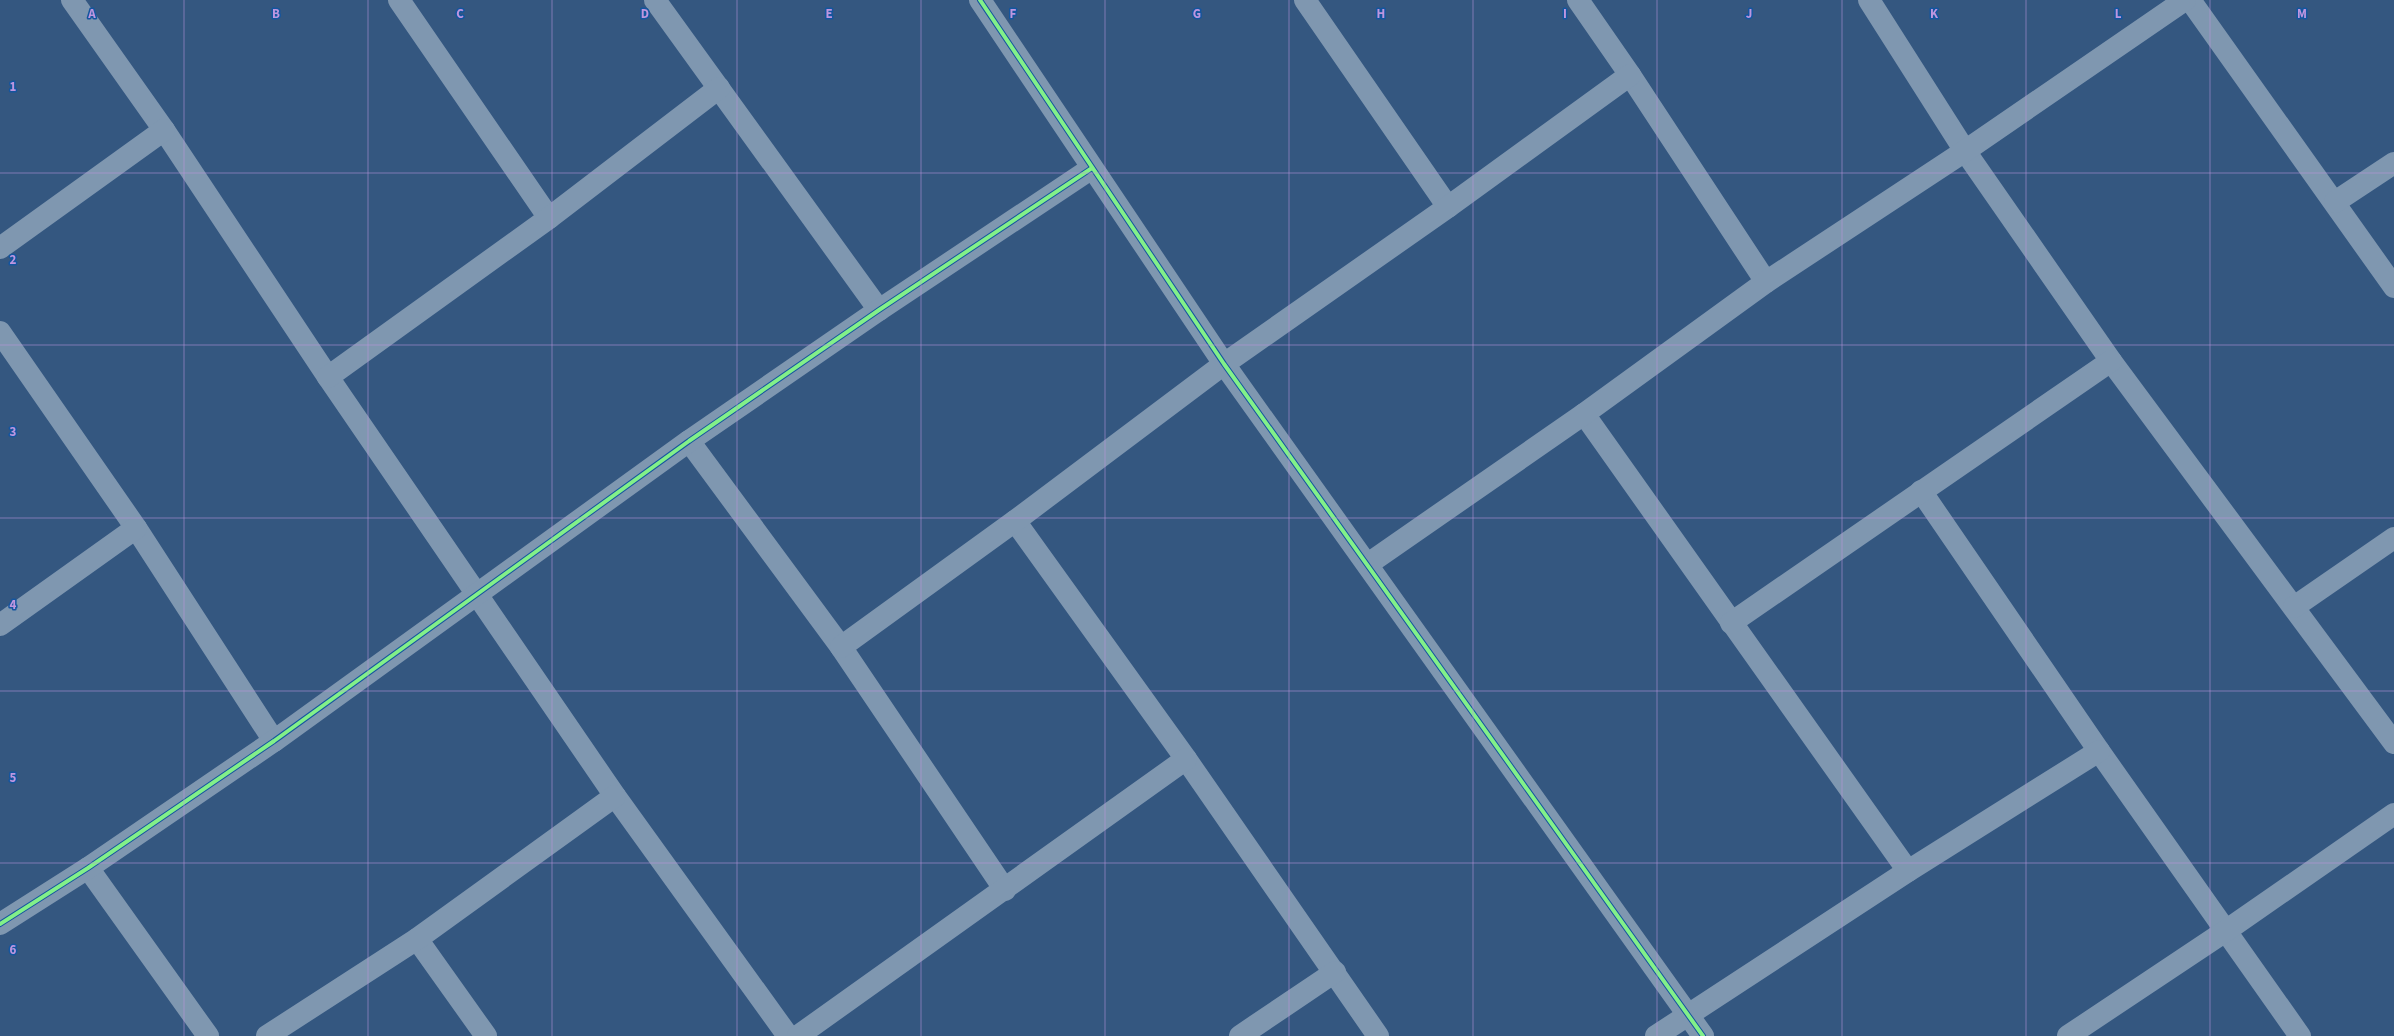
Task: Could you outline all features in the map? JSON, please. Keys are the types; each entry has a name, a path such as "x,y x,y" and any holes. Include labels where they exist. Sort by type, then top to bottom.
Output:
{"street":[{"path":"72,0 164,130 328,377 478,593 616,796 788,1036"},
{"path":"399,0 549,218"},
{"path":"655,0 879,310"},
{"path":"980,0 1224,364 1703,1036"},
{"path":"1305,0 1448,207"},
{"path":"1578,0 1630,75 1766,282"},
{"path":"1869,0 1965,151 2111,361 2394,743"},
{"path":"1368,564 1584,414 1766,282 1965,151 2185,0"},
{"path":"2190,0 2394,287"},
{"path":"841,647 1016,521 1224,364 1448,207 1630,75"},
{"path":"328,377 549,218 719,88"},
{"path":"0,248 164,130"},
{"path":"2335,202 2394,163"},
{"path":"0,924 88,868 274,741 689,441 879,310 1092,168"},
{"path":"0,332 136,528 274,741"},
{"path":"1731,623 2111,361"},
{"path":"1584,414 1908,871"},
{"path":"689,441 841,647 1005,890"},
{"path":"1921,491 2099,750 2227,930 2300,1036"},
{"path":"1016,521 1186,759 1378,1036"},
{"path":"0,625 136,528"},
{"path":"2294,607 2394,538"},
{"path":"1656,1036 1908,871 2099,750"},
{"path":"798,1036 1005,890 1186,759"},
{"path":"267,1036 417,939 616,796"},
{"path":"2068,1036 2227,930 2394,814"},
{"path":"88,868 208,1036"},
{"path":"417,939 486,1036"},
{"path":"1240,1036 1335,972"}],"cycle path":[{"path":"980,0 1224,364 1703,1036"},
{"path":"0,924 88,868 274,741 689,441 879,310 1092,168"}]}
